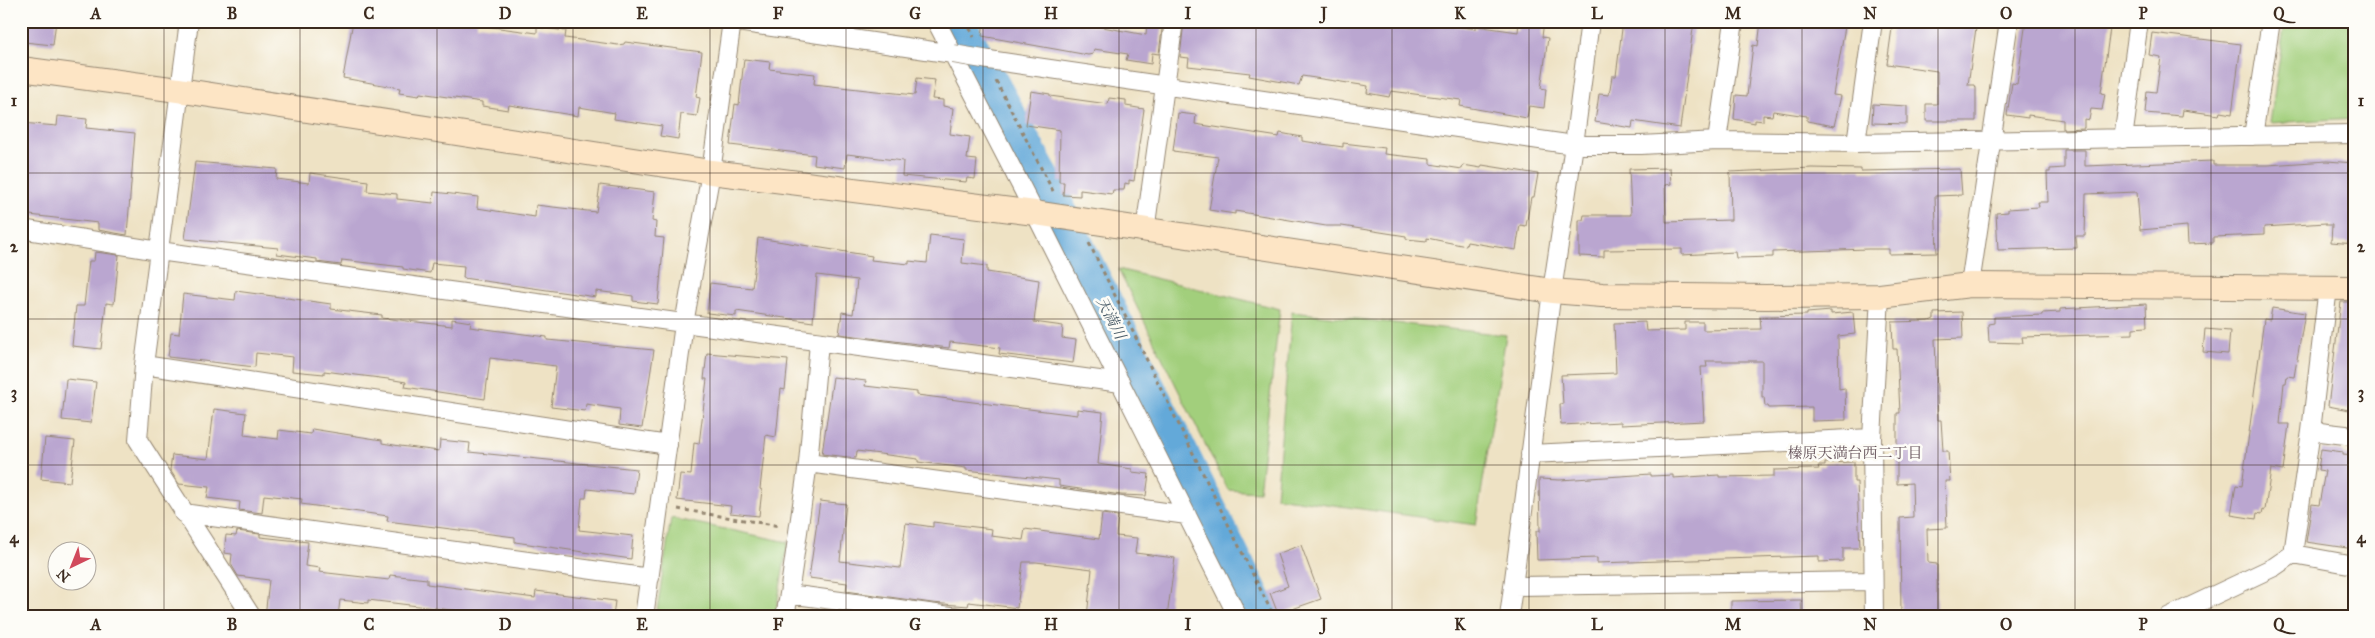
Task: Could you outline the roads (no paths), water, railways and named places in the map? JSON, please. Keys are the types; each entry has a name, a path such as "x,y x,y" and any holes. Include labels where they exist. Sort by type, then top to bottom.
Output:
{"street":[{"path":"189,21 178,90 144,365 138,440 183,513 252,617"},
{"path":"644,617 684,324 710,172 731,21 952,54 991,66 1164,86 1574,145 1641,145 1716,141 1856,143 2354,134"},
{"path":"936,21 1035,213 1238,617"},
{"path":"1145,231 1174,21"},
{"path":"1509,617 1590,21"},
{"path":"1716,141 1734,21"},
{"path":"1856,143 1873,21"},
{"path":"1970,286 2009,21"},
{"path":"2123,138 2139,21"},
{"path":"2253,136 2271,21"},
{"path":"21,69 178,90 710,172 1035,213 1552,291 1602,295 1880,296 1970,286 2354,288"},
{"path":"21,229 159,251 1121,383"},
{"path":"2293,554 2311,431 2328,287"},
{"path":"1874,617 1872,581 1872,438 1880,296"},
{"path":"785,617 808,463 819,343"},
{"path":"144,365 668,445"},
{"path":"2311,431 2354,436"},
{"path":"1530,454 1872,438"},
{"path":"808,463 1187,515"},
{"path":"183,513 650,578"},
{"path":"2168,617 2274,567 2293,554 2354,565"},
{"path":"1513,586 1872,581"},
{"path":"789,594 958,617"}],"waterway":[{"name":"天満川","path":"955,21 1035,167 1261,617"}],"district":[{"name":"榛原天満台西二丁目","path":"1855,453"}]}
